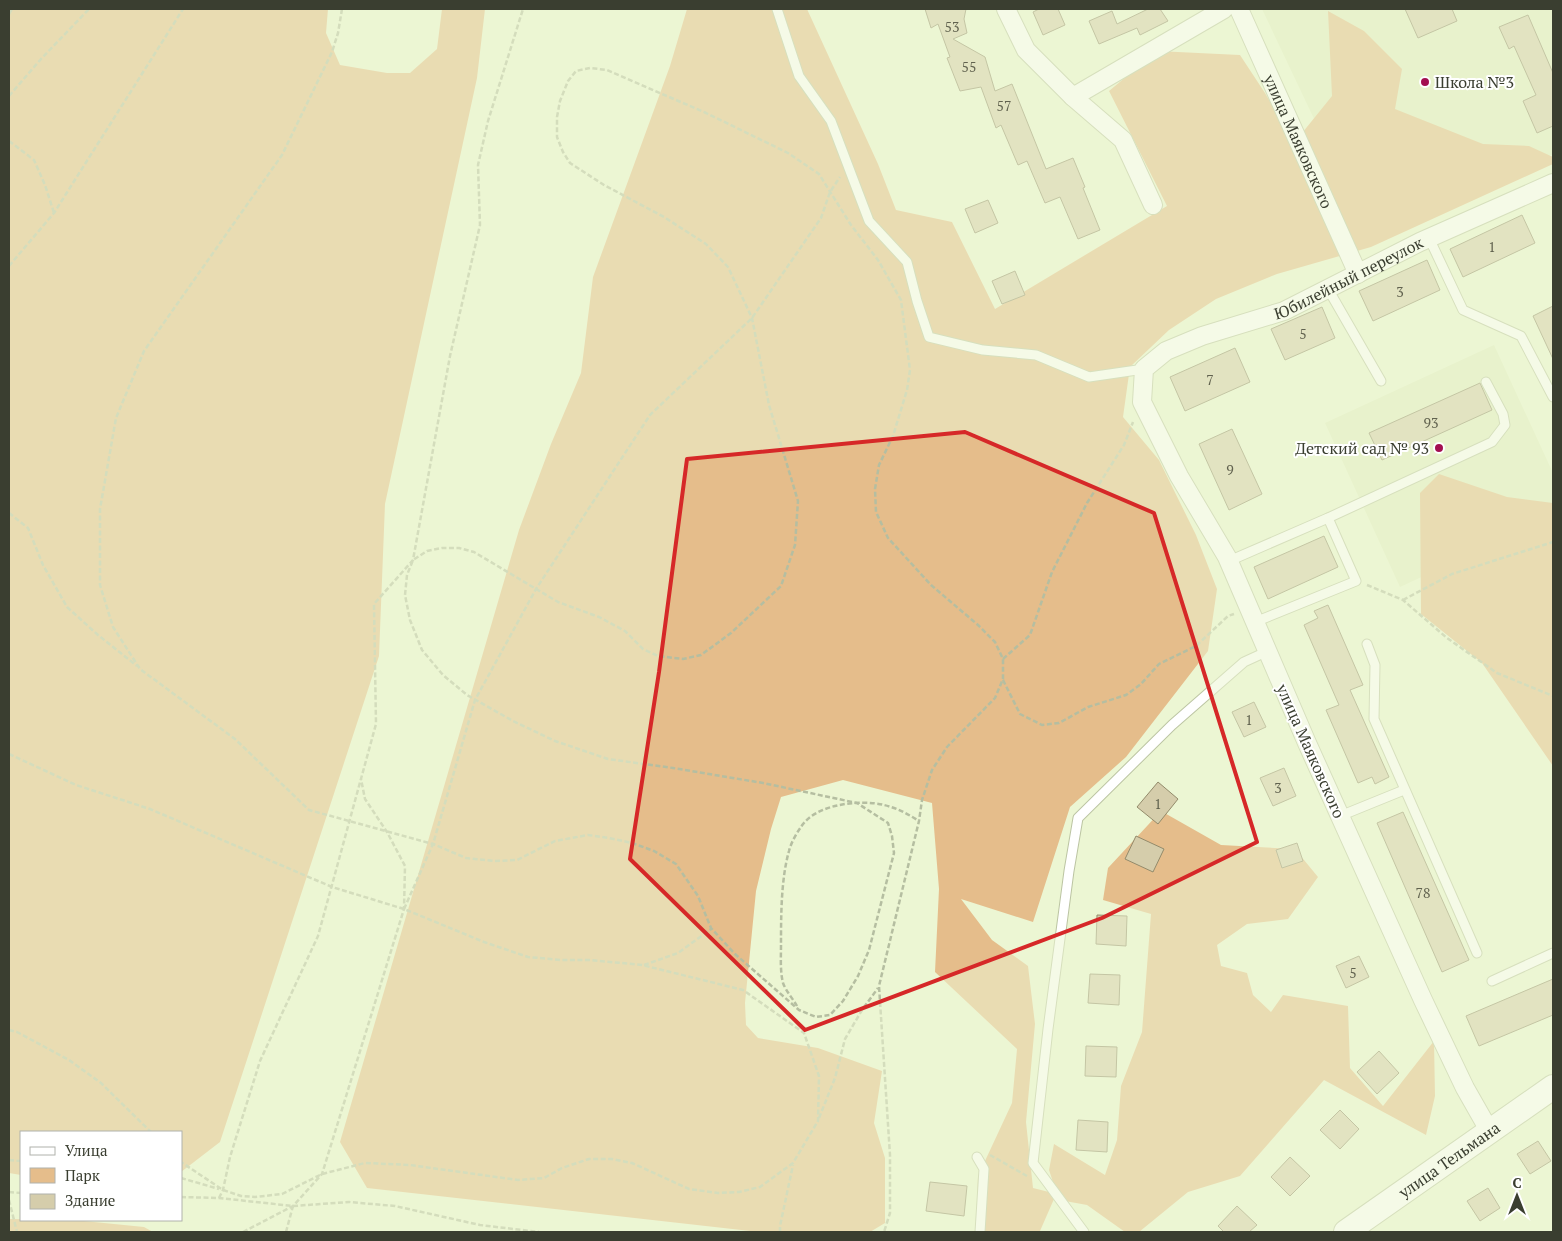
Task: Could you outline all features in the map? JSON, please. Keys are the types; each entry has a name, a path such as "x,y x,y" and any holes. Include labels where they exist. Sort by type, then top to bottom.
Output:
{"street":[{"path":"1006,9 1026,50 1073,97 1123,140 1153,206"},
{"path":"1073,97 1224,9"},
{"name":"улица Маяковского","path":"1239,9 1358,274"},
{"name":"Юбилейный переулок","path":"1144,370 1166,351 1202,336 1284,311 1429,238 1553,183"},
{"path":"1142,402 1144,370"},
{"name":"улица Маяковского","path":"1142,402 1179,476 1229,561 1340,816 1423,1000 1465,1088 1490,1132"},
{"name":"улица Тельмана","path":"1355,1230 1553,1087"}],"lane":[{"path":"776,9 799,76 831,121 869,221 907,262 916,301 929,336 983,350 1036,355 1089,377 1144,370"},
{"path":"1429,238 1463,310 1521,336 1553,397"},
{"path":"1328,289 1382,381"},
{"path":"1229,561 1328,518 1492,442 1505,425 1503,414 1486,382"},
{"path":"1252,614 1356,581 1328,518"},
{"path":"1367,644 1375,665 1374,719 1477,953"},
{"path":"1084,1232 1033,1163 1048,1029 1078,818 1172,725 1244,662 1268,651"},
{"path":"1340,816 1404,790"},
{"path":"1492,981 1553,953"},
{"path":"980,1232 984,1169 981,1155"}],"path":[{"path":"9,14 12,9"},
{"path":"9,96 89,9"},
{"path":"9,266 54,213 183,9"},
{"path":"140,669 113,627 100,585 100,509 116,418 144,351 282,155 332,52 338,33 342,9"},
{"path":"523,9 488,121 478,165 480,226 450,356 413,560 407,576 405,596 410,620 422,650 443,675 467,695 555,742 608,759 762,783 856,803 883,805 906,813 919,821"},
{"path":"218,1198 223,1190 230,1157 260,1061 318,936 376,724 374,604 413,560 427,551 442,548 459,548 474,552 558,602 599,617 625,631 643,649 658,656 683,660 701,655 731,633 781,586 795,545 798,500 769,405 752,318 728,267 706,244 664,217 604,185 570,163 557,137 560,101 568,82 576,71 590,68 607,70 706,113 788,153 819,174 851,226 878,260 901,300 910,370 907,390 893,436 879,465 875,489 876,512 888,538 931,585 995,642 1003,659 1003,679 995,698 947,746 932,770 922,800 919,821 879,986 890,1155 890,1213 884,1232"},
{"path":"9,141 34,160 54,213"},
{"path":"243,1232 293,1206 322,1174 404,909 433,844 475,700 536,589 650,415 752,318 821,218 830,192 845,170"},
{"path":"1003,659 1030,635 1052,572 1087,503 1124,445 1142,402"},
{"path":"9,512 28,528 43,565 67,607 98,636 235,739 309,810 433,844 466,858 494,861 517,860 555,841 588,835 632,843 654,851 676,864 698,896 711,928 735,954 799,1010 816,1017 830,1015 843,1001 869,950 894,853 888,823 856,803 822,809 812,815 801,826 789,850 784,882 781,961 784,984 799,1010"},
{"path":"1403,600 1452,574 1553,542"},
{"path":"1356,581 1403,600 1447,638 1497,673 1553,696"},
{"path":"1003,679 1020,714 1042,725 1059,723 1088,707 1126,695 1141,684 1159,664 1196,646 1228,616 1252,614"},
{"path":"9,754 76,785 150,809 332,887 404,909 484,942 528,957 590,960 642,966 743,990 804,1033 819,1076 818,1121"},
{"path":"361,778 365,799 387,832 405,866 404,909"},
{"path":"642,966 678,953 711,928"},
{"path":"780,1232 793,1163 818,1121 835,1078 846,1039 862,1010 879,986"},
{"path":"9,1030 17,1032 70,1060 101,1083 150,1131"},
{"path":"981,1155 1023,1174 1047,1182"},
{"path":"182,1178 241,1196 255,1196 282,1194 322,1174 365,1163 410,1165 518,1180 544,1178 562,1168 589,1159 612,1159 632,1163 689,1189 725,1193 760,1187 793,1163"},
{"path":"182,1163 223,1190"},
{"path":"182,1197 218,1198 293,1206 349,1202 395,1206 480,1225 539,1232"},
{"path":"9,1200 17,1232"},
{"path":"286,1232 293,1206"}],"highlighted area":[{"path":"965,432 1154,513 1257,842 1102,918 805,1030 630,859 659,672 687,459"}],"shaded area":[{"name":"Школа №3","path":"1262,9 1553,9 1553,154 1371,239"},
{"name":"Детский сад № 93","path":"1494,345 1553,473 1553,516 1400,587 1325,423"}],"green space":[{"path":"9,9 328,9 326,33 340,65 387,73 410,73 437,49 442,9 485,9 477,78 385,504 379,656 220,1142 182,1171 182,1131 20,1131 20,1175 9,1173"},
{"path":"687,9 807,9 878,164 896,210 952,222 995,309 1167,206 1109,91 1157,51 1240,55 1294,143 1332,96 1328,11 1364,31 1402,69 1395,109 1483,144 1529,146 1553,157 1553,164 1371,247 1277,274 1216,299 1169,330 1130,367 1123,417 1159,460 1196,535 1217,589 1208,651 1126,757 1070,807 1033,922 961,899 992,940 1028,966 1035,1024 1026,1122 1033,1188 1057,1194 1049,1170 1054,1144 1105,1175 1117,1140 1121,1086 1142,1032 1151,914 1103,900 1108,868 1161,811 1221,845 1295,849 1318,877 1288,919 1247,924 1217,945 1221,966 1247,973 1253,995 1271,1012 1283,995 1348,1006 1350,1068 1383,1106 1434,1041 1435,1096 1426,1135 1324,1080 1240,1176 1188,1192 1139,1232 1125,1232 1087,1205 1054,1199 1040,1231 981,1232 976,1229 978,1176 1012,1103 1017,1049 935,972 939,889 932,803 843,780 781,797 756,891 745,1003 746,1025 758,1038 818,1048 882,1071 874,1123 885,1158 885,1223 870,1232 759,1232 367,1188 340,1142 519,530 551,444 581,373 593,277 670,66"},
{"path":"1439,474 1507,497 1553,503 1553,766 1482,663 1421,614 1420,493"},
{"path":"9,1219 20,1219 20,1221 84,1221 144,1227 153,1232 9,1232"}],"building":[{"path":"925,9 966,9 964,19 967,33 953,39 985,57 995,91 1012,84 1046,169 1073,158 1100,230 1078,239 1060,197 1045,203 1027,161 1018,165 1001,125 996,128 981,87 960,91 947,58 950,57 938,24 931,28"},
{"path":"1039,9 1058,9 1065,25 1043,35 1033,12"},
{"path":"1148,9 1160,9 1168,21 1140,35 1137,28 1099,44 1089,21 1112,11 1117,24"},
{"path":"1405,9 1452,9 1457,21 1418,38"},
{"path":"1528,15 1553,73 1553,126 1537,133 1523,101 1536,95 1514,46 1509,49 1499,27"},
{"path":"988,200 998,223 975,233 965,209"},
{"path":"1522,215 1535,243 1463,277 1450,249"},
{"path":"1427,260 1440,290 1373,321 1359,291"},
{"path":"1015,271 1025,295 1002,304 992,281"},
{"path":"1553,306 1553,359 1533,316"},
{"path":"1322,307 1335,338 1285,360 1271,329"},
{"path":"1235,348 1250,382 1185,411 1170,377"},
{"path":"1480,383 1492,410 1382,460 1369,433"},
{"path":"1232,429 1262,494 1229,510 1199,444"},
{"path":"1324,536 1338,567 1268,599 1254,567"},
{"path":"1328,605 1363,685 1350,690 1389,777 1375,784 1372,777 1358,783 1326,710 1339,705 1304,625 1318,618 1314,611"},
{"path":"1254,702 1266,727 1244,737 1232,712"},
{"path":"1284,768 1296,796 1273,806 1260,778"},
{"path":"1158,782 1178,799 1158,824 1137,807"},
{"path":"1403,812 1469,960 1442,972 1377,823"},
{"path":"1136,836 1164,849 1153,872 1125,859"},
{"path":"1297,843 1303,861 1282,868 1276,850"},
{"path":"1097,915 1127,916 1126,946 1096,944"},
{"path":"1359,956 1369,977 1346,988 1336,966"},
{"path":"1090,974 1120,975 1119,1005 1088,1003"},
{"path":"1553,979 1553,1015 1479,1046 1466,1016"},
{"path":"1086,1046 1117,1047 1116,1077 1085,1076"},
{"path":"1379,1051 1399,1073 1377,1094 1357,1072"},
{"path":"1340,1110 1359,1129 1340,1149 1320,1130"},
{"path":"1078,1120 1108,1122 1107,1152 1076,1150"},
{"path":"1538,1141 1551,1161 1530,1174 1517,1154"},
{"path":"1290,1157 1310,1176 1290,1196 1271,1177"},
{"path":"930,1182 967,1186 964,1216 926,1211"},
{"path":"1488,1188 1500,1208 1480,1221 1467,1201"},
{"path":"1237,1206 1257,1225 1249,1232 1224,1232 1218,1226"}],"place":[{"name":"Школа №3","path":"1425,82"},
{"name":"Детский сад № 93","path":"1439,448"}]}
